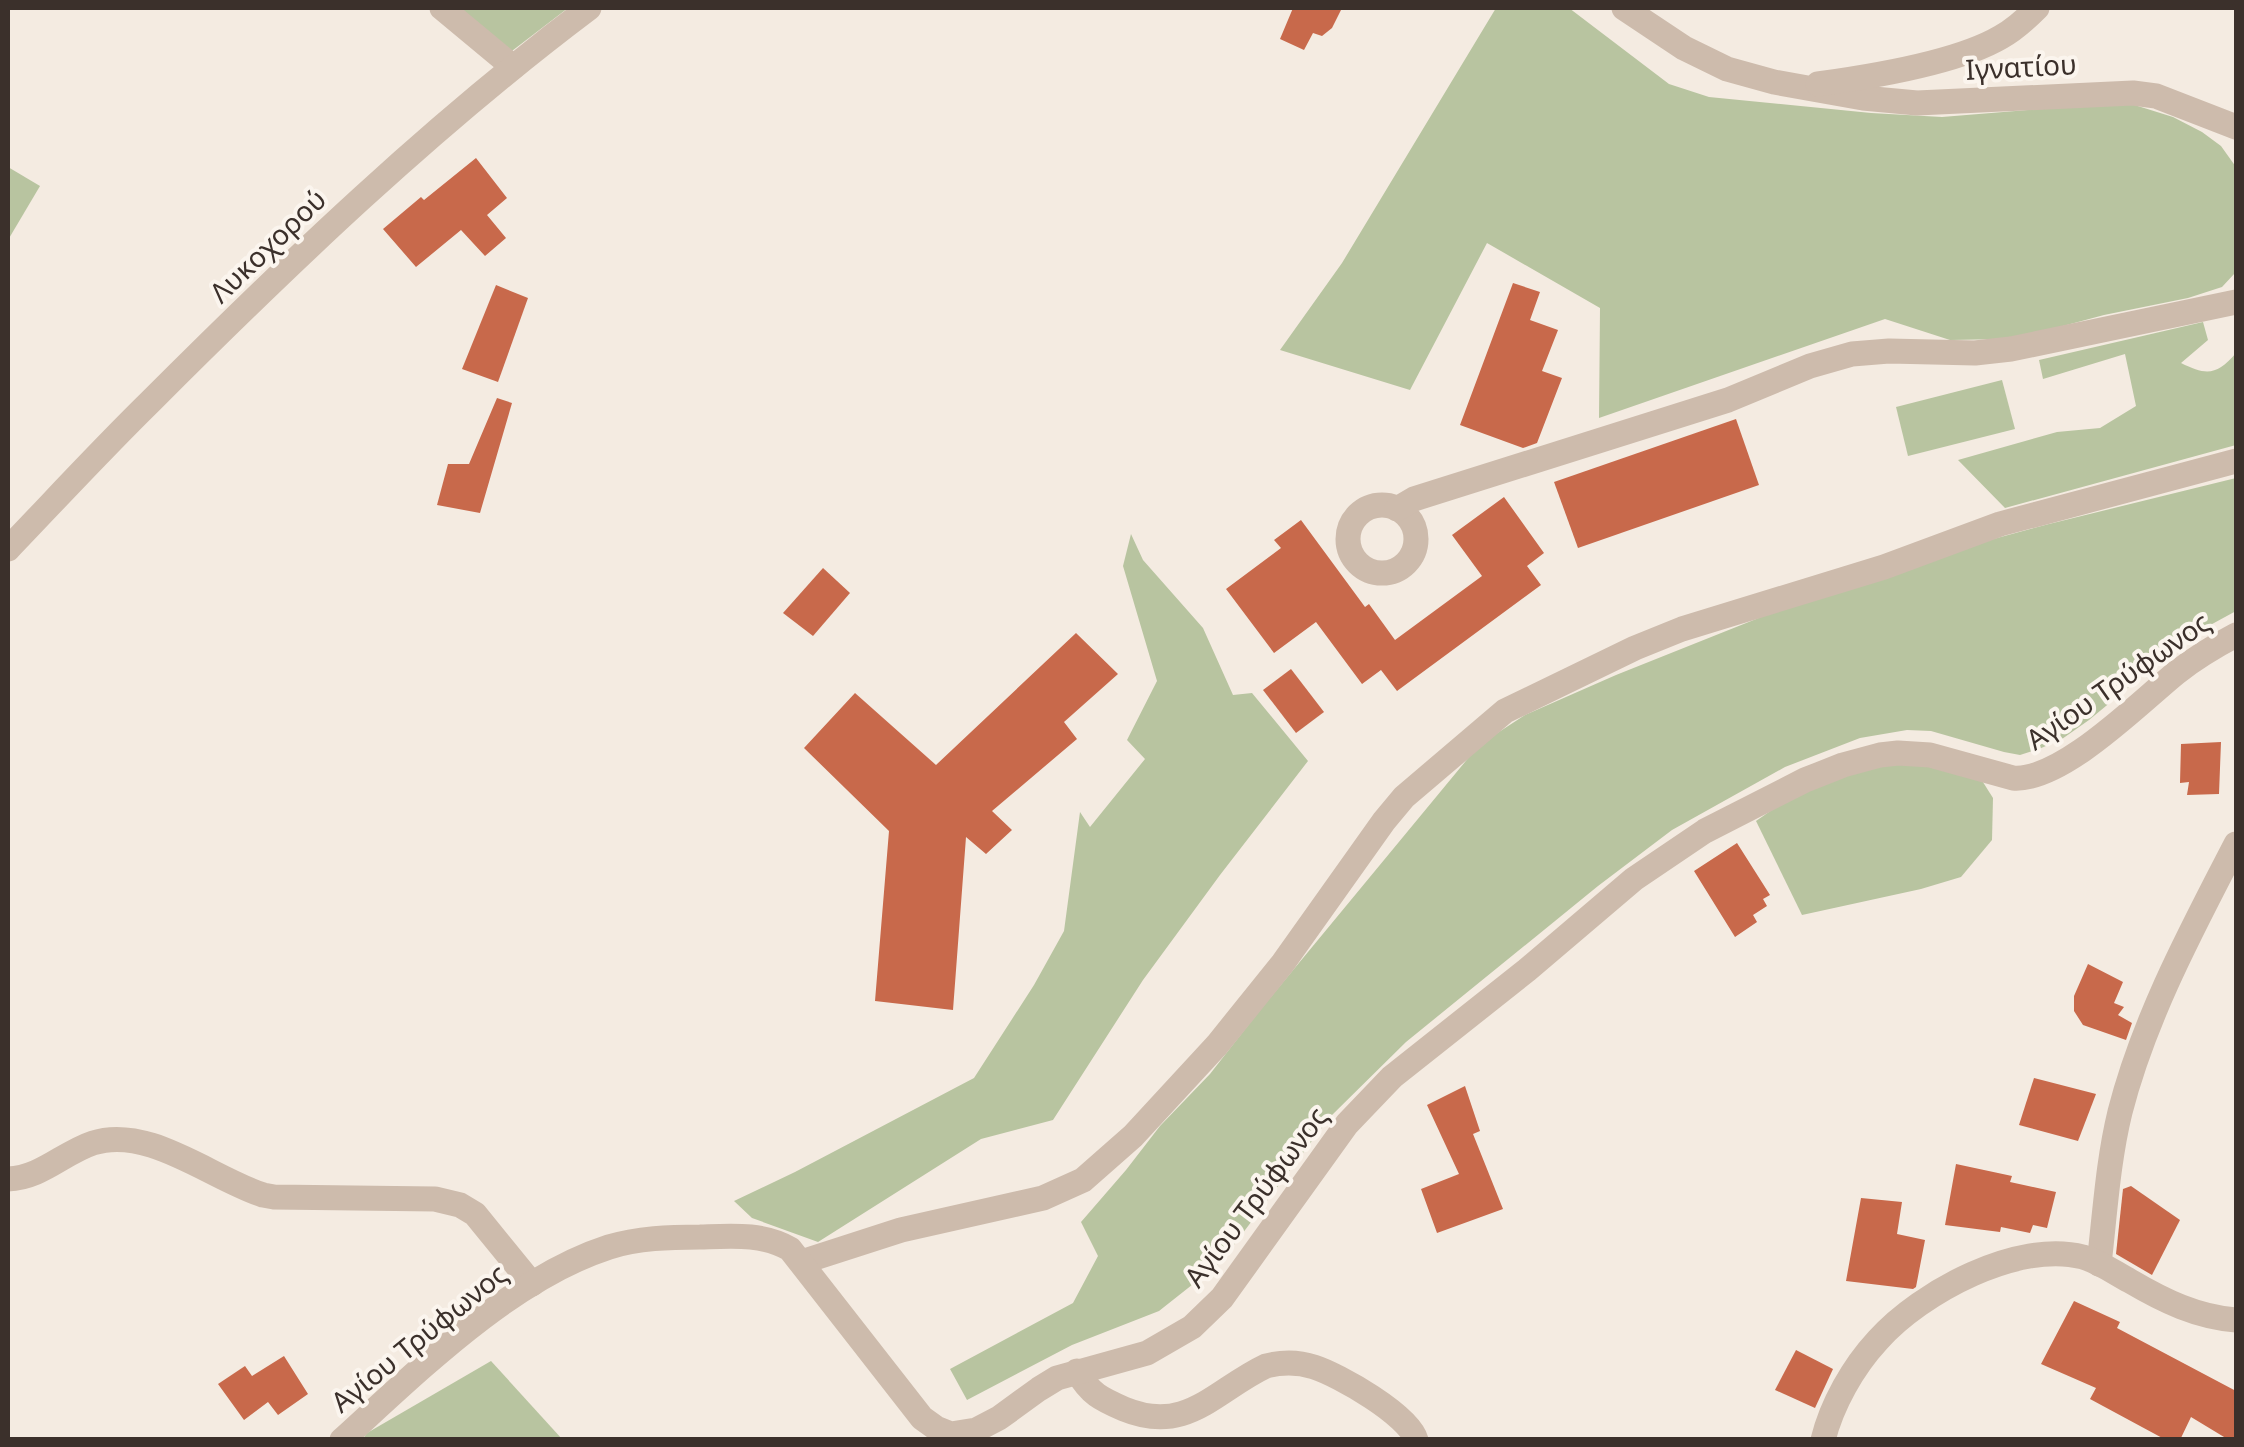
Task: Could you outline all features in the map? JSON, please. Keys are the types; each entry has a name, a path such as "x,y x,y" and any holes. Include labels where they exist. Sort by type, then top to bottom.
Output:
{"street":[{"path":"442,8 514,67"},
{"name":"Λυκοχορού","path":"8,549 149,402 292,262 422,143 589,8"},
{"name":"Ιγνατίου","path":"1624,8 1706,61 1754,77 1862,98 1906,102 2132,93 2156,96 2236,127"},
{"path":"1804,86 1877,74 1964,52 1998,39 2037,8"},
{"path":"1397,509 1414,499 1728,400 1810,366 1852,354 2012,349 2236,302"},
{"path":"802,1262 901,1230 1043,1198 1083,1180 1149,1120 1217,1045 1283,963 1404,797 1514,706 1634,648 1682,630 1884,567 2000,524 2236,461"},
{"name":"Αγίου Τρύφωνος","path":"342,1440 452,1343 532,1284 571,1263 609,1247 670,1238 732,1236 764,1239 790,1250 916,1411 943,1431 970,1435 1039,1388 1076,1372 1146,1354 1192,1327 1230,1287 1347,1124 1392,1078 1634,880 1689,841 1805,780 1880,755 1930,755 2013,778 2042,774 2090,744 2199,656 2236,635"},
{"path":"2100,1264 2113,1148 2126,1092 2183,950 2236,844"},
{"path":"8,1180 40,1172 92,1143 129,1139 150,1144 263,1195 436,1199 460,1205 475,1214 532,1284"},
{"path":"1824,1440 1836,1404 1869,1349 1891,1327 1969,1276 2020,1258 2078,1256 2192,1312 2236,1320"},
{"path":"1076,1372 1092,1393 1130,1412 1158,1418 1199,1408 1266,1366 1303,1364 1326,1372 1388,1408 1408,1424 1416,1440"}],"green space":[{"path":"453,8 568,8 508,54"},
{"path":"1496,8 1569,8 1669,84 1709,97 1942,117 2125,102 2173,117 2221,146 2236,167 2235,273 2222,287 2188,298 2004,339 1950,340 1885,319 1599,418 1600,308 1487,243 1410,390 1280,350 1342,263"},
{"path":"8,167 40,186 8,240"},
{"path":"2203,322 2208,340 2181,363 2211,371 2236,353 2236,445 2005,508 1958,460 2057,432 2100,428 2136,406 2125,354 2043,379 2039,360"},
{"path":"2002,380 2015,429 1908,456 1896,407"},
{"path":"2236,478 2236,611 2192,635 2089,720 2062,739 2020,755 1931,731 1907,730 1860,738 1785,767 1672,830 1406,1042 1330,1117 1221,1262 1159,1311 1072,1345 967,1400 950,1369 1073,1303 1098,1256 1081,1222 1160,1126 1210,1074 1479,745 1525,715 1789,606 1949,551"},
{"path":"1131,534 1143,560 1203,628 1233,695 1252,693 1308,761 1143,980 1053,1120 981,1139 818,1242 752,1218 734,1201 974,1078 1064,931 1080,812 1090,827 1145,759 1127,740 1157,681 1123,566"},
{"path":"1921,763 1981,779 1993,798 1992,840 1961,877 1802,915 1756,821 1789,798 1869,767"},
{"path":"491,1361 562,1439 362,1440 367,1433"}],"building":[{"path":"1293,8 1342,8 1332,28 1322,36 1313,33 1304,50 1280,39"},
{"path":"476,158 507,198 487,215 506,238 485,256 461,230 416,267 383,229"},
{"path":"1513,283 1540,292 1530,320 1558,330 1542,371 1562,378 1537,443 1523,448 1460,425"},
{"path":"496,285 528,298 498,382 462,369"},
{"path":"497,398 512,403 480,513 437,505 448,464 469,464"},
{"path":"1736,419 1759,485 1578,548 1554,482"},
{"path":"1504,497 1544,553 1527,566 1541,585 1397,691 1381,670 1362,684 1316,622 1274,653 1226,589 1281,548 1274,540 1301,520 1365,607 1369,604 1395,640 1482,576 1452,535"},
{"path":"823,568 850,593 813,636 783,613"},
{"path":"1076,633 1118,674 1064,722 1077,739 992,811 1012,830 986,854 966,837 953,1010 875,1001 889,831 804,748 855,693 936,765"},
{"path":"1291,669 1324,712 1296,733 1263,690"},
{"path":"2221,742 2219,794 2187,795 2189,782 2180,783 2181,744"},
{"path":"1737,843 1770,895 1763,899 1767,906 1753,915 1757,922 1735,937 1694,871"},
{"path":"2088,964 2123,982 2114,1003 2124,1007 2118,1015 2132,1023 2126,1040 2083,1025 2074,1011 2074,996"},
{"path":"2034,1078 2096,1094 2078,1141 2019,1125"},
{"path":"1465,1086 1480,1131 1473,1134 1503,1209 1437,1233 1421,1189 1459,1174 1427,1105"},
{"path":"1956,1164 2012,1176 2010,1182 2056,1192 2047,1228 2033,1225 2030,1233 2001,1227 2000,1232 1945,1225"},
{"path":"2131,1186 2180,1220 2152,1275 2116,1254 2123,1189"},
{"path":"1861,1198 1902,1202 1897,1234 1925,1240 1913,1289 1846,1281"},
{"path":"2074,1301 2120,1322 2117,1328 2236,1391 2236,1440 2229,1440 2191,1417 2180,1440 2166,1440 2090,1399 2096,1388 2041,1364"},
{"path":"1796,1350 1833,1369 1815,1408 1775,1390"},
{"path":"284,1356 308,1394 278,1415 268,1402 244,1420 218,1384 245,1366 252,1376"}]}
